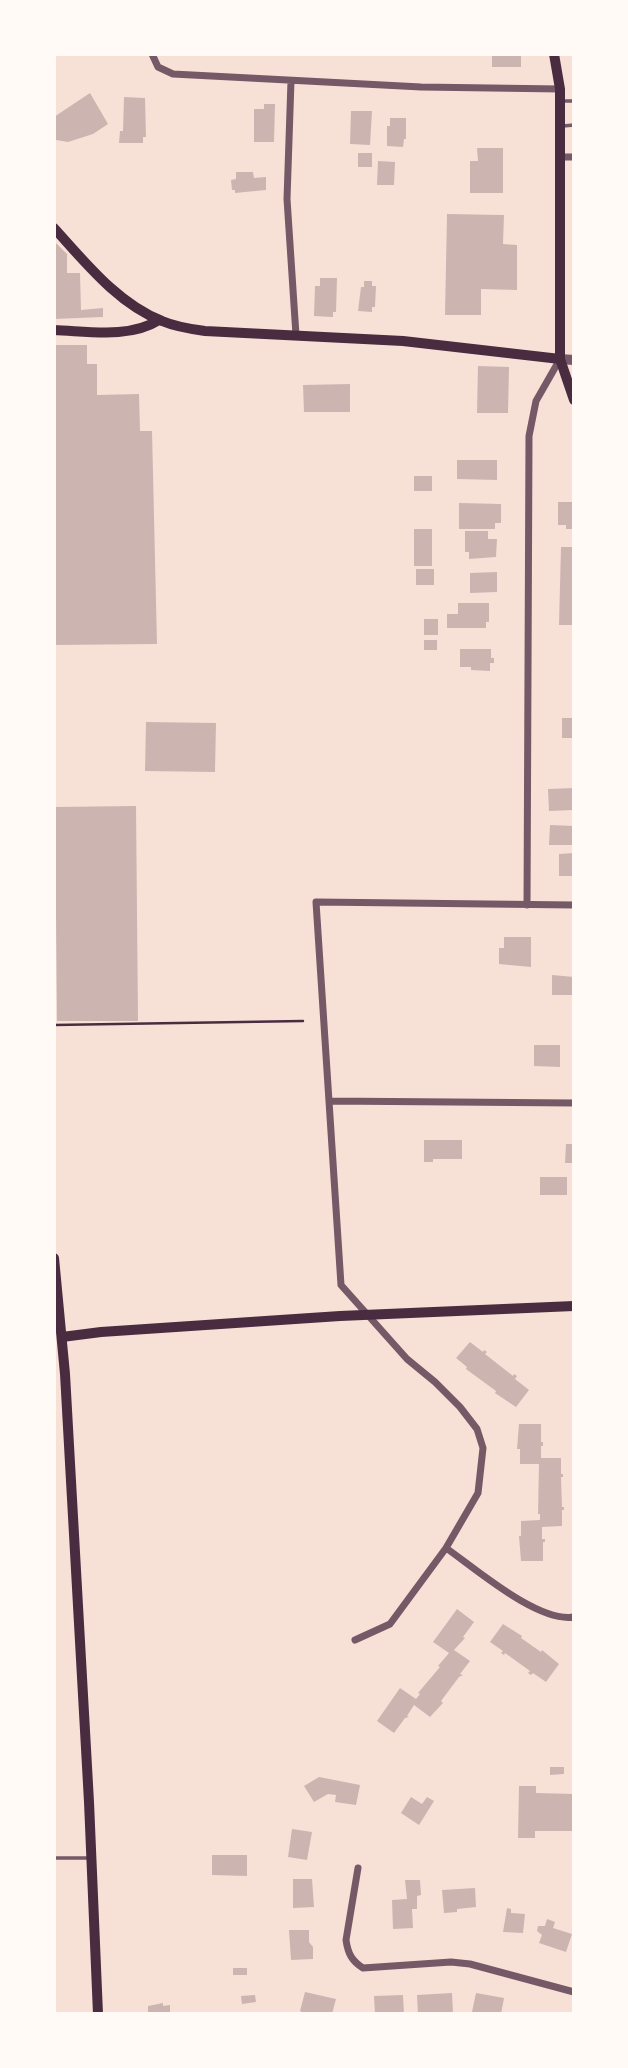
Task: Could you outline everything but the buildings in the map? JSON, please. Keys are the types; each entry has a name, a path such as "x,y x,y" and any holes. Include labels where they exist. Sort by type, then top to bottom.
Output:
{"main road":[{"path":"554,54 560,89 561,126 560,359 574,400"},
{"path":"54,229 110,288 159,320 177,327 205,331 403,341 560,359"},
{"path":"54,330 140,329 159,320"},
{"path":"54,1258 62,1337 92,1858 97,2014"},
{"path":"62,1337 101,1332 368,1315 574,1306"}],"street":[{"path":"152,54 158,67 173,74 421,87 560,89"},
{"path":"290,80 287,199 296,335"},
{"path":"561,157 574,157"},
{"path":"527,905 529,436 536,401 560,359 574,360"},
{"path":"355,1640 390,1624 446,1548 478,1493 483,1448 477,1429 460,1407 407,1359 341,1285 316,902 574,905"},
{"path":"329,1101 574,1103"},
{"path":"446,1548 527,1605 548,1614 574,1617"},
{"path":"358,1868 347,1921 346,1940 354,1963 363,1968 451,1962 470,1964 574,1992"}],"lane":[{"path":"560,101 574,101"},
{"path":"561,126 574,125"},
{"path":"54,1858 92,1858"}],"path":[{"path":"54,1025 303,1021"}]}
